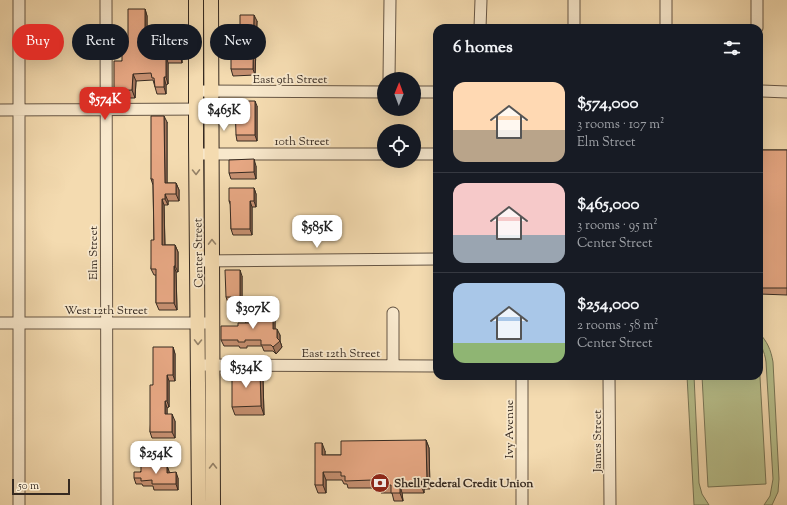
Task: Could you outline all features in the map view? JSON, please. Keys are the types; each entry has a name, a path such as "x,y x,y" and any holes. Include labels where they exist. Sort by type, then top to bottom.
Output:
{"main road":[{"name":"Center Street","path":"196,0 199,505"},
{"name":"Center Street","path":"211,0 213,505"}],"street":[{"path":"19,0 19,505"},
{"name":"Elm Street","path":"106,0 107,505"},
{"path":"389,72 390,0"},
{"path":"480,24 481,0"},
{"path":"574,0 574,24"},
{"path":"666,0 666,24"},
{"path":"757,0 757,24"},
{"name":"East 9th Street","path":"196,91 377,92"},
{"path":"763,91 787,92"},
{"path":"421,92 433,92"},
{"path":"0,110 211,109"},
{"name":"10th Street","path":"196,154 377,154"},
{"path":"421,154 433,154"},
{"path":"198,261 433,259"},
{"path":"393,313 393,366"},
{"name":"West 12th Street","path":"0,323 213,323"},
{"name":"East 12th Street","path":"198,365 433,366"},
{"name":"Ivy Avenue","path":"522,380 522,505"},
{"name":"James Street","path":"609,380 610,505"}],"green space":[{"path":"763,338 768,346 773,362 779,479 778,492 772,505 764,505 770,496 773,479 766,362"},
{"path":"687,380 694,380 699,483 702,494 709,505 694,505"},
{"path":"702,380 760,380 766,484 708,487"}],"building":[{"path":"128,9 145,9 145,24 137,24 137,60 166,60 166,77 164,77 164,87 155,87 154,78 152,78 151,73 133,74 132,90 114,91 114,61 129,60"},
{"path":"240,15 254,15 254,24 240,24"},
{"path":"231,60 253,60 253,69 231,69"},
{"path":"235,101 255,101 255,135 236,135"},
{"path":"151,116 164,116 165,183 176,183 176,194 165,194 165,199 162,199 162,245 175,245 174,303 156,303 156,269 151,269 151,240 154,240 153,179 151,179"},
{"path":"763,150 787,150 787,288 763,288"},
{"path":"254,159 254,172 229,173 229,160"},
{"path":"229,188 254,188 254,201 250,201 250,229 231,229"},
{"path":"225,270 240,270 240,297 226,297"},
{"path":"250,310 255,315 273,315 273,329 277,329 277,338 280,341 273,347 271,345 261,345 261,340 245,340 245,342 238,342 238,340 221,340 221,326 238,326 238,323 249,323 243,317"},
{"path":"153,347 173,347 173,375 167,375 167,401 165,401 165,414 172,414 172,432 150,432 150,385 153,385"},
{"path":"232,372 260,372 261,406 232,407"},
{"path":"426,440 427,481 421,481 421,485 400,485 400,493 391,493 391,485 378,486 378,482 372,482 372,480 345,481 345,476 341,476 341,472 323,472 323,485 315,485 315,443 322,443 322,455 341,455 341,441"},
{"path":"141,464 148,464 149,466 167,466 167,473 176,472 176,484 152,484 152,480 141,481 141,478 134,478 134,472 141,472"}],"place":[{"name":"Shell Federal Credit Union","path":"380,483"}]}
